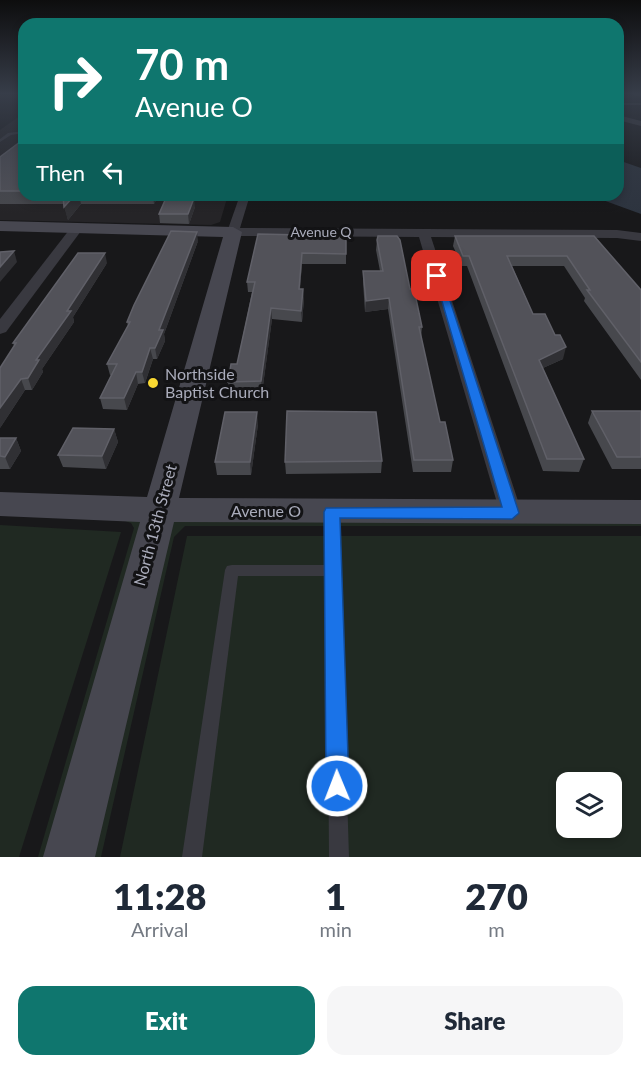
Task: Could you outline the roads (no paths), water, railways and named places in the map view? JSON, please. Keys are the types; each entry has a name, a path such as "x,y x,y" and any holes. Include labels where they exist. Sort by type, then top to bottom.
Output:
{"street":[{"name":"North 13th Street","path":"69,857 159,510 233,232 243,201"},
{"name":"Avenue Q","path":"0,226 233,232 617,234 641,237"},
{"path":"0,329 77,228"},
{"path":"424,233 512,513"},
{"name":"Avenue O","path":"0,504 159,510 641,513"}],"lane":[{"path":"0,141 10,134 17,133"},
{"path":"332,512 339,857"},
{"path":"192,857 232,570 333,571"}],"place":[{"name":"Northside Baptist Church","path":"153,383"}]}
